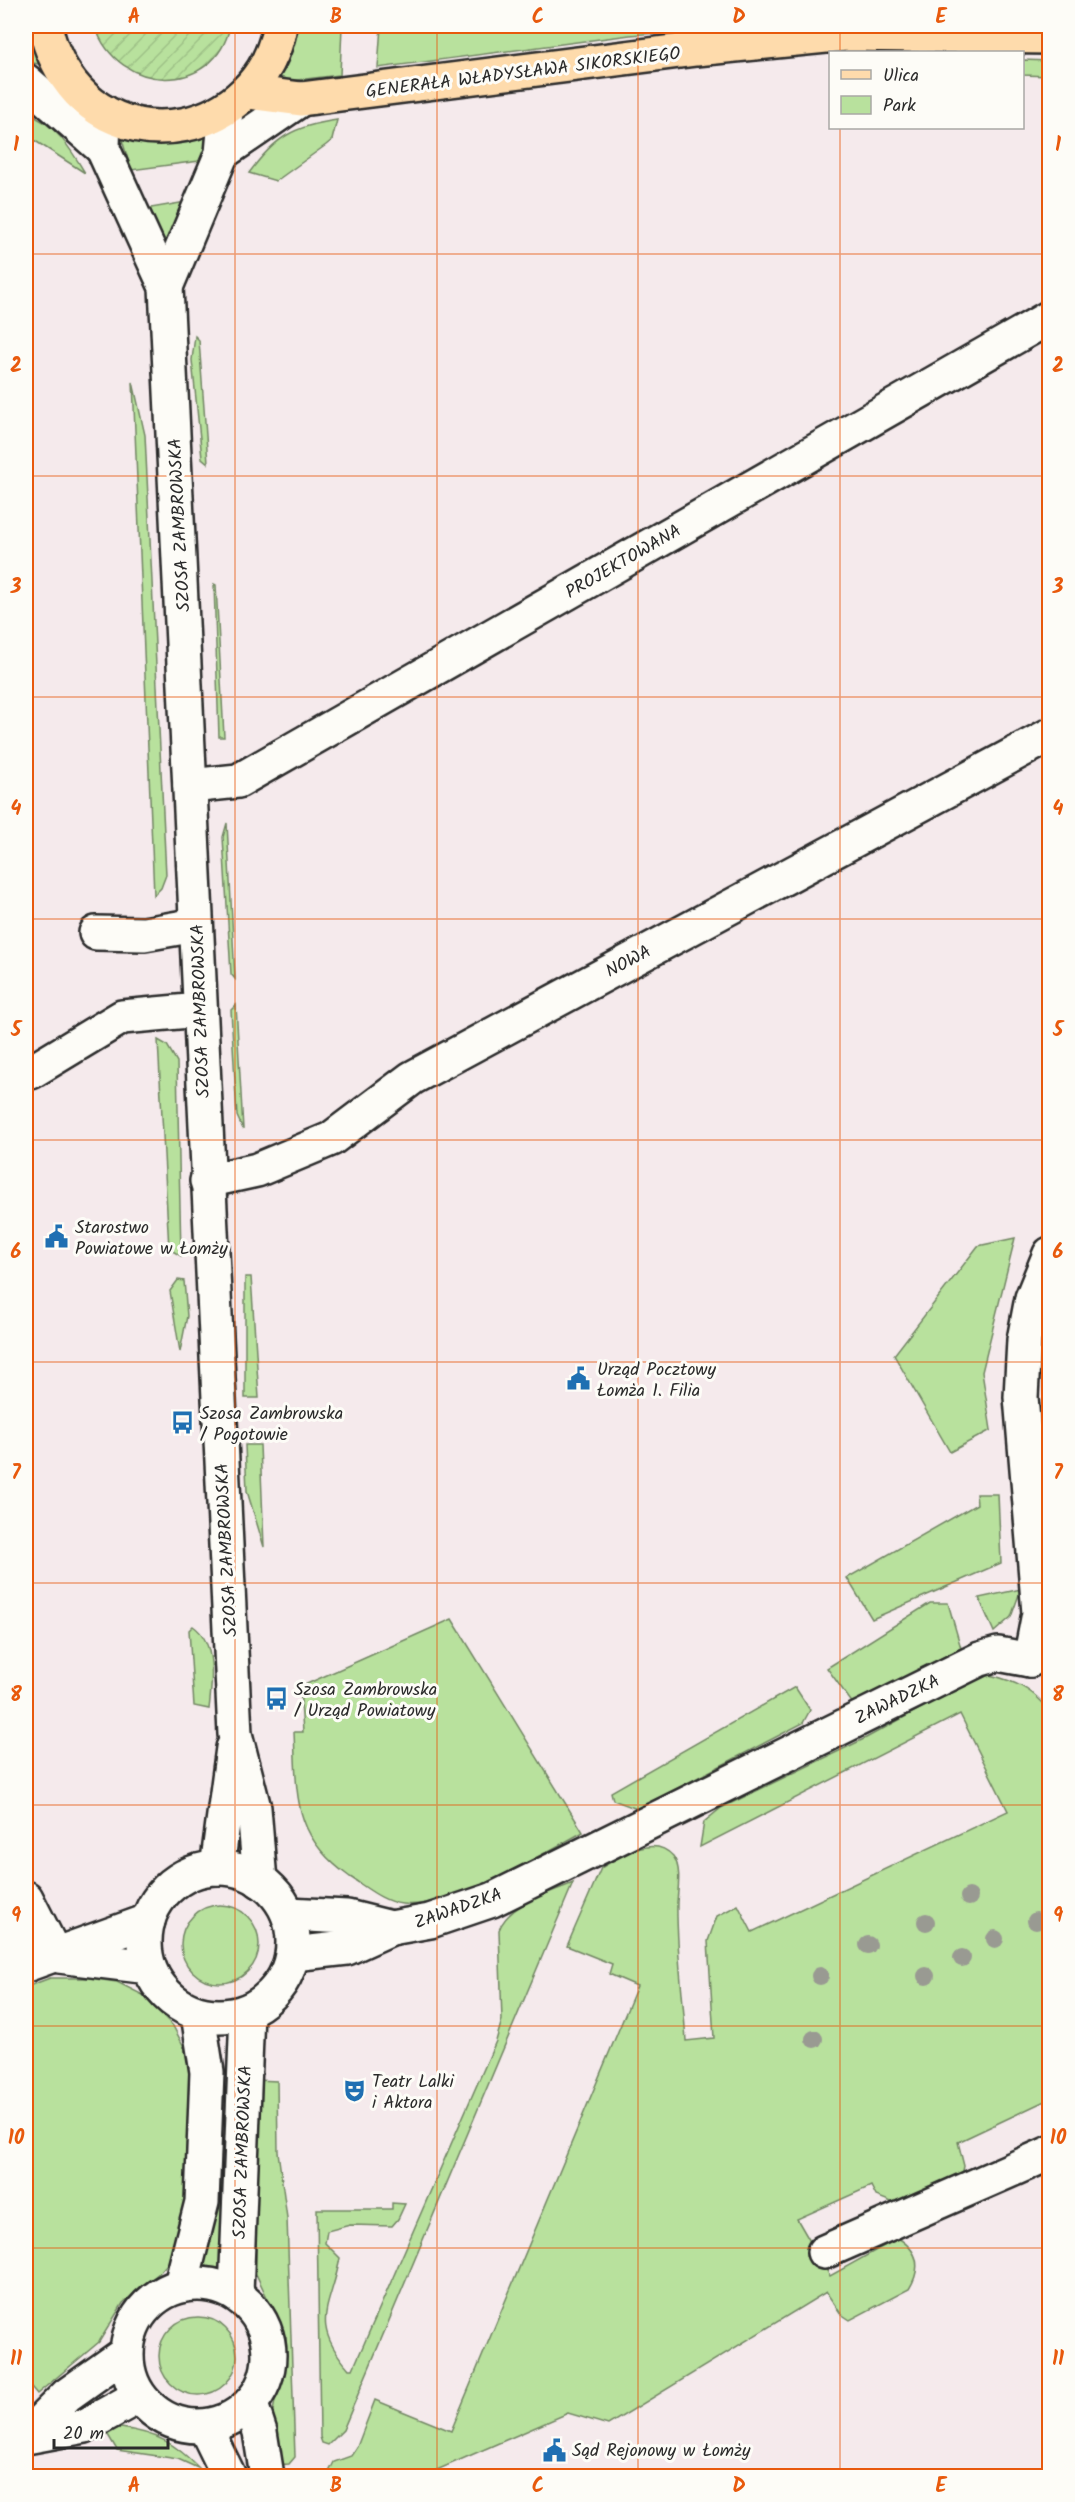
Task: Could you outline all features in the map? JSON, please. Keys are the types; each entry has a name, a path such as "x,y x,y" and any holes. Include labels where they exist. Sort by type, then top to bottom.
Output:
{"main road":[{"path":"46,26 54,57 67,80 84,98 104,112 134,124 165,127 196,123 237,101 265,70 277,44 280,26"},
{"name":"GENERAŁA WŁADYSŁAWA SIKORSKIEGO","path":"237,101 301,99 696,49 846,34 1050,36"}],"street":[{"path":"26,80 67,80"},
{"path":"26,80 103,149"},
{"path":"222,153 301,99"},
{"name":"SZOSA ZAMBROWSKA","path":"166,287 222,153 237,101"},
{"name":"SZOSA ZAMBROWSKA","path":"104,112 103,149 166,287 235,1734 217,1868"},
{"name":"PROJEKTOWANA","path":"190,786 238,781 1050,317"},
{"name":"NOWA","path":"207,1181 257,1170 332,1139 412,1078 1050,735"},
{"path":"96,933 144,934 196,925"},
{"path":"31,1072 122,1017 200,1010"},
{"name":"ZAWADZKA","path":"292,1954 346,1948 392,1928 430,1921 492,1900 980,1659 998,1654 1040,1671 1039,1613 1021,1398 1024,1340 1032,1298 1050,1254"},
{"name":"SZOSA ZAMBROWSKA","path":"235,1734 254,1808 260,1881"},
{"path":"217,1868 240,1871 260,1881 277,1895 288,1914 293,1934 292,1954 285,1978 269,1998 247,2012 223,2017 198,2014 177,2004 160,1988 148,1967 145,1944 148,1921 158,1900 174,1883 194,1872 217,1868"},
{"path":"26,1898 40,1960"},
{"name":"ZAWADZKA","path":"288,1914 347,1917 392,1928"},
{"path":"40,1960 148,1921"},
{"path":"40,1960 148,1967"},
{"name":"SZOSA ZAMBROWSKA","path":"236,2293 247,2012"},
{"name":"SZOSA ZAMBROWSKA","path":"181,2285 202,2202 207,2072 198,2014"},
{"path":"824,2252 1050,2153"},
{"path":"209,2284 236,2293 255,2311 267,2333 270,2358 265,2383 251,2404 230,2420 205,2427 180,2425 157,2414 139,2396 129,2376 126,2353 131,2330 142,2310 160,2294 181,2285 209,2284"},
{"path":"26,2437 67,2395 126,2353"},
{"path":"26,2437 85,2426 139,2396"},
{"path":"251,2404 260,2432 267,2476"},
{"path":"205,2427 229,2476"}],"green space":[{"path":"26,26 36,26 46,65 26,62"},
{"path":"95,26 230,26 221,49 206,66 187,75 166,78 144,75 124,65 107,49"},
{"path":"292,26 342,26 340,75 271,83"},
{"path":"381,26 747,26 630,35 378,68"},
{"path":"1024,60 1049,61 1049,76 1024,75"},
{"path":"26,113 45,123 61,137 85,173 26,135"},
{"path":"337,120 332,140 276,181 249,173 268,150 287,135 309,126"},
{"path":"211,130 207,160 131,170 120,133"},
{"path":"192,201 167,268 145,209"},
{"path":"195,336 199,340 208,463 202,458 192,360"},
{"path":"133,382 145,435 166,875 161,888 154,895"},
{"path":"214,584 216,585 224,737 219,737"},
{"path":"227,823 235,979 231,974 223,837"},
{"path":"236,1005 243,1129 237,1116 231,1010"},
{"path":"158,1040 167,1045 177,1062 181,1256 169,1249"},
{"path":"1015,1238 982,1372 991,1430 950,1452 894,1355 978,1246"},
{"path":"245,1277 251,1277 259,1398 245,1398"},
{"path":"178,1280 184,1281 187,1316 180,1352 170,1291"},
{"path":"245,1445 260,1445 264,1547 247,1491"},
{"path":"976,1494 998,1494 1001,1563 872,1619 847,1578 977,1504"},
{"path":"1021,1589 1011,1617 994,1632 979,1598"},
{"path":"930,1603 948,1603 961,1648 853,1704 827,1668"},
{"path":"452,1619 583,1832 469,1890 422,1904 395,1903 381,1897 331,1862 317,1846 308,1830 301,1813 296,1776 294,1732 303,1732 300,1687"},
{"path":"193,1626 201,1633 209,1653 212,1676 209,1709 194,1706 189,1630"},
{"path":"989,1675 1007,1680 1031,1692 1050,1712 1049,2099 958,2142 964,2166 962,2176 894,2203 876,2196 871,2186 797,2219 830,2276 898,2238 910,2248 916,2260 916,2274 909,2289 850,2320 841,2314 826,2292 608,2425 568,2413 423,2476 327,2476 334,2462 351,2456 357,2447 375,2400 451,2431 637,1986 609,1974 612,1964 567,1946 601,1868 627,1853 646,1847 665,1849 673,1856 678,1866 678,1936 686,2041 714,2038 708,1941 717,1916 738,1905 752,1932 1008,1811 960,1714 700,1847 704,1822 721,1808 866,1738 976,1678"},
{"path":"795,1687 810,1710 803,1723 637,1809 613,1800 611,1792"},
{"path":"573,1883 343,2430 328,2445 322,2443 320,2437 317,2209 392,2209 392,2203 405,2204 392,2226 350,2225 327,2231 325,2243 340,2258 328,2303 326,2326 336,2353 349,2369 353,2369 496,2041 502,2020 499,1930 511,1913 520,1906"},
{"path":"220,1905 235,1908 252,1922 259,1944 256,1959 242,1976 220,1983 205,1980 188,1966 181,1944 184,1929 198,1912"},
{"path":"50,1978 88,1978 117,1982 143,1995 173,2026 183,2045 190,2069 195,2139 194,2175 174,2256 160,2272 123,2303 99,2342 37,2394 26,2381 26,1987"},
{"path":"256,2080 277,2081 278,2152 287,2218 295,2457 289,2464 277,2465 272,2416 284,2379 286,2338 256,2274"},
{"path":"217,2185 228,2185 223,2266 213,2269 203,2264"},
{"path":"198,2317 213,2320 226,2328 234,2341 237,2356 234,2371 226,2384 213,2392 198,2395 183,2392 170,2384 162,2371 159,2356 162,2341 170,2328 183,2320"},
{"path":"121,2428 145,2433 165,2441 182,2452 200,2469 178,2459 117,2450 105,2430"}],"place":[{"name":"Starostwo Powiatowe w Łomży","path":"57,1237"},
{"name":"Urząd Pocztowy Łomża 1. Filia","path":"579,1379"},
{"name":"Szosa Zambrowska / Pogotowie","path":"182,1423"},
{"name":"Szosa Zambrowska / Urząd Powiatowy","path":"276,1699"},
{"name":"Teatr Lalki i Aktora","path":"354,2091"},
{"name":"Sąd Rejonowy w Łomży","path":"554,2450"}]}
